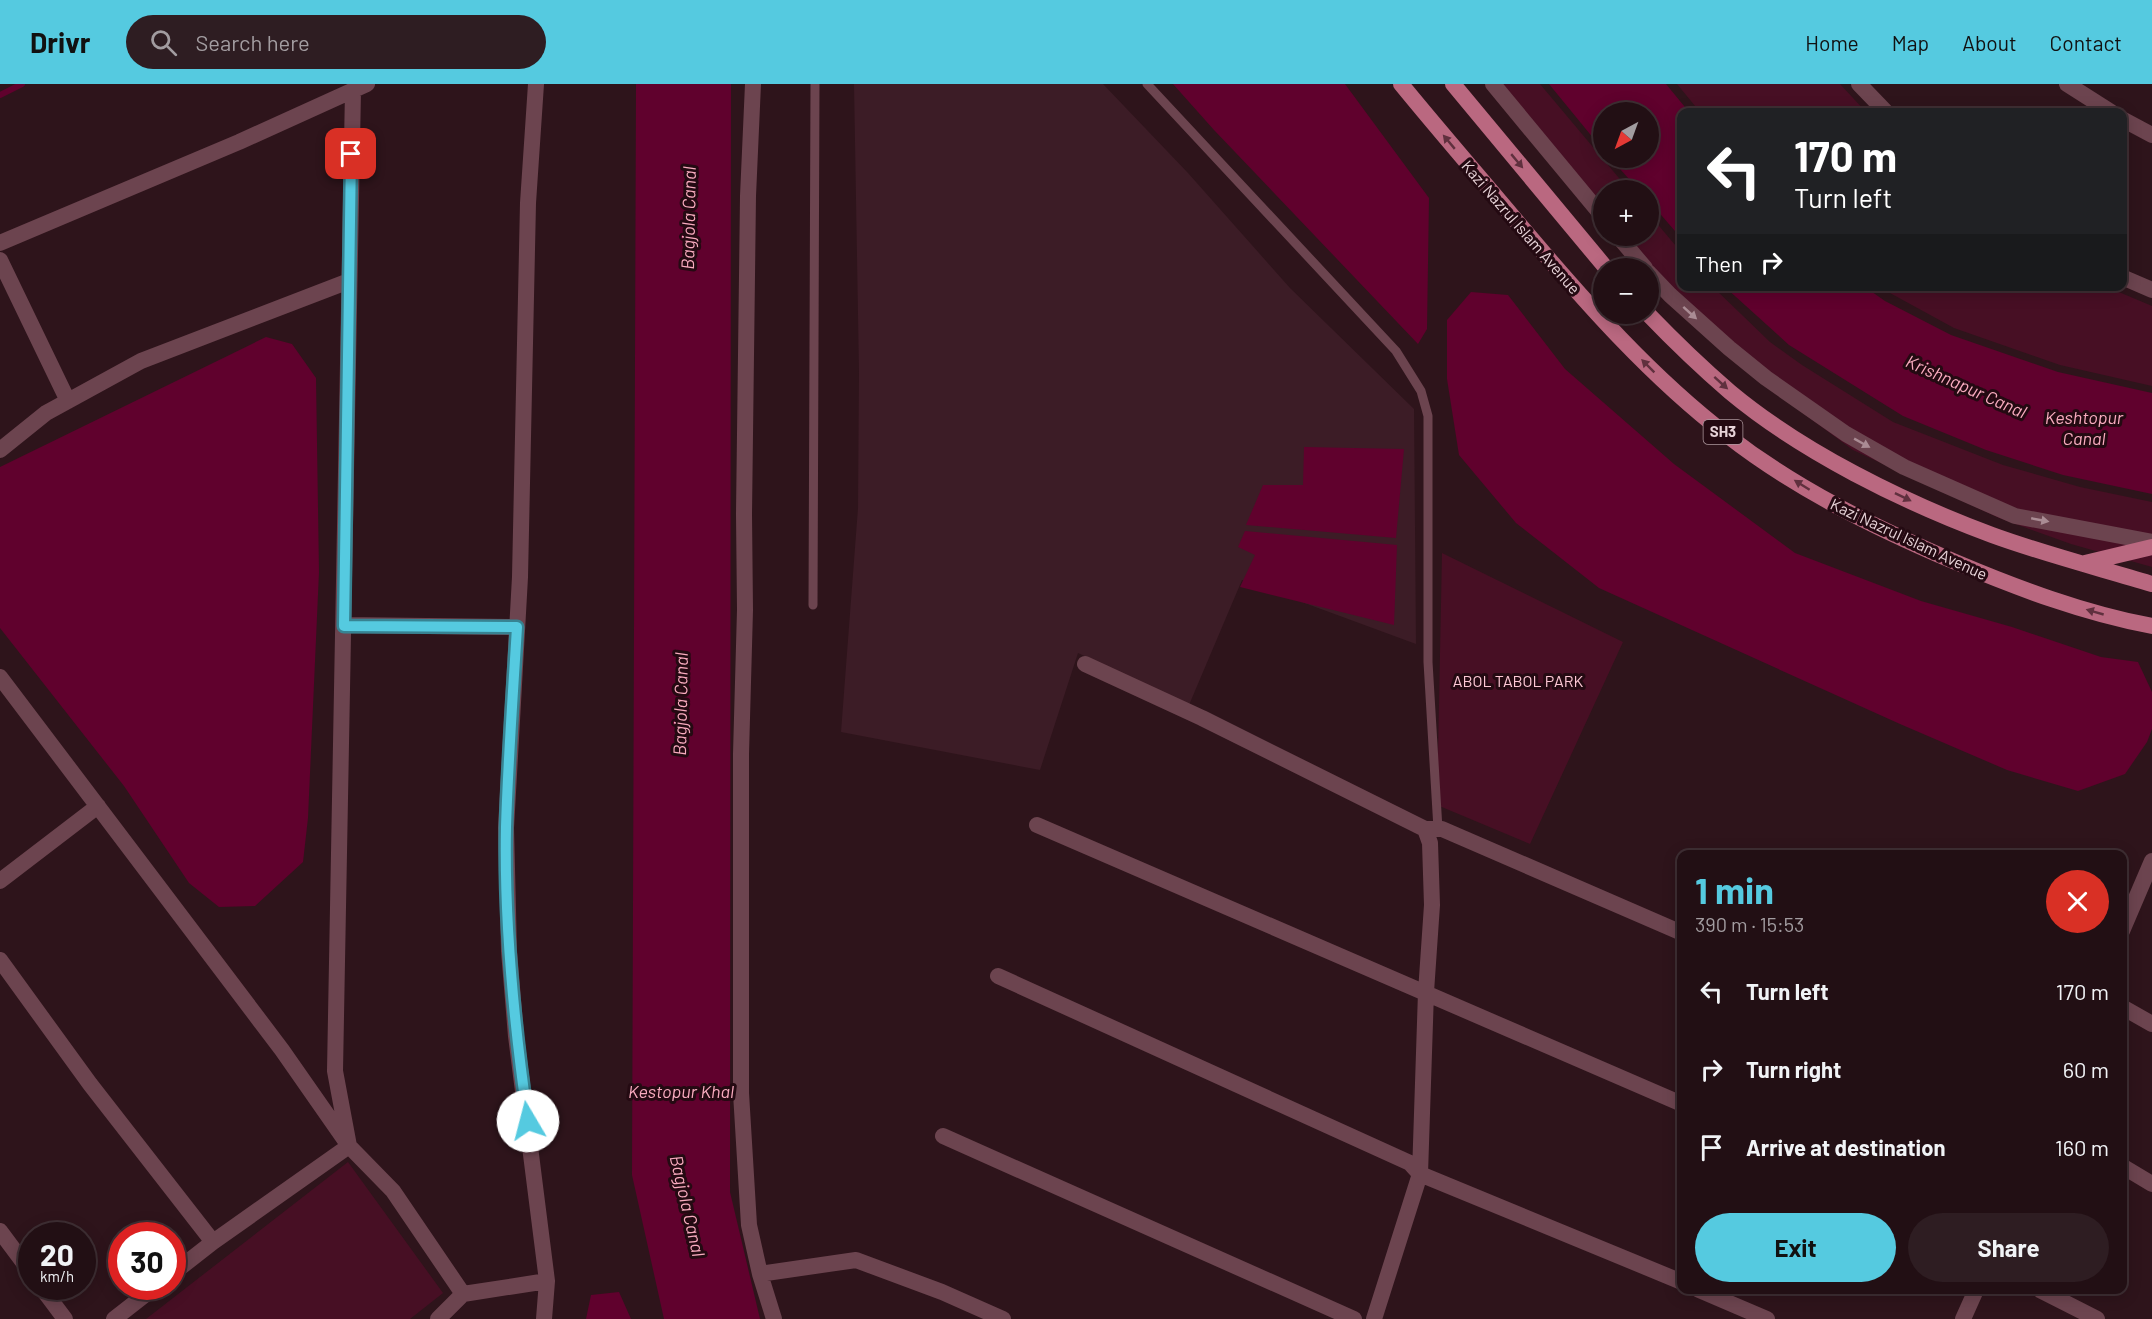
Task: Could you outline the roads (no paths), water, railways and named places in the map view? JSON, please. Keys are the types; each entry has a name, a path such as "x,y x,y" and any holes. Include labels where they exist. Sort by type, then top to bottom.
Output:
{"main road":[{"name":"Kazi Nazrul Islam Avenue","path":"1401,84 1576,292 1650,369 1728,437 1827,501 1901,539 2060,603 2152,626"},
{"path":"1453,84 1598,258"},
{"name":"SH3","path":"1658,324 1731,393 1791,436 1849,470 1919,504 1992,535 2152,584"},
{"path":"2084,563 2152,547"}],"street":[{"path":"536,84 528,202 517,627 506,828 509,951 516,1036 547,1281 544,1319"},
{"path":"753,84 748,196 745,610 741,754 741,1093 749,1225 760,1274 774,1319"},
{"path":"1493,84 1593,205"},
{"path":"1859,84 1882,108"},
{"path":"2067,84 2105,108"},
{"path":"0,243 360,87 349,281 335,1071 349,1146"},
{"path":"2127,122 2152,135"},
{"path":"1626,246 1636,258"},
{"path":"0,260 68,401"},
{"path":"2127,279 2152,290"},
{"path":"0,450 46,412 141,361 349,281"},
{"path":"1659,284 1729,348 1766,378 1846,434 1904,467 2015,516 2152,542"},
{"path":"344,626 517,627"},
{"path":"1085,664 1432,829 1677,931"},
{"path":"0,677 282,1050 349,1146 393,1191 463,1293"},
{"path":"0,881 98,806"},
{"path":"1036,825 1677,1102"},
{"path":"1374,1319 1420,1174 1426,992 1432,905 1430,843 1432,829"},
{"path":"2127,920 2152,863"},
{"path":"0,960 90,1084 213,1242"},
{"path":"998,976 1410,1163 1420,1174 1677,1280"},
{"path":"2127,1010 2152,1024"},
{"path":"943,1136 1354,1319"},
{"path":"186,1263 349,1146"},
{"path":"2127,1169 2152,1184"},
{"path":"1,1236 18,1257"},
{"path":"760,1274 856,1260 942,1292 1003,1319"},
{"path":"438,1319 463,1293 547,1281"},
{"path":"1709,1294 1767,1319"},
{"path":"1963,1319 1974,1294"},
{"path":"2048,1294 2097,1319"},
{"path":"51,1300 65,1319"},
{"path":"114,1319 138,1300"}],"lane":[{"path":"813,605 814,84"},
{"path":"1147,84 1396,351 1421,391 1428,416 1428,662 1432,829"}],"water":[{"name":"Kestopur Khal","path":"636,84 731,84 730,1192 760,1319 664,1319 632,1175"},
{"path":"1173,84 1345,84 1429,198 1427,329 1418,344 1214,130"},
{"path":"1549,84 1666,84 1686,108 1677,108 1677,233 1659,213 1659,180 1630,180 1619,168 1659,168 1659,102 1593,102 1593,138"},
{"name":"Keshtopur Canal","path":"1729,291 1871,291 1885,301 1951,335 2058,372 2152,393 2152,494 2063,475 1986,450 1903,416 1789,345"},
{"path":"1471,292 1508,295 1565,369 1674,464 1795,553 1921,601 2012,627 2101,657 2138,662 2152,692 2152,729 2147,742 2125,774 2078,791 2007,770 1599,588 1516,523 1459,455 1447,379 1447,320"},
{"path":"266,337 292,344 316,378 319,572 308,818 303,862 255,906 219,907 189,883 124,786 0,628 0,467"},
{"path":"1304,447 1404,449 1396,538 1246,525 1263,485 1303,485"},
{"path":"1245,531 1397,545 1394,625 1240,587 1255,555 1238,547"},
{"path":"619,1292 631,1319 586,1319 591,1295"}],"waterway":[{"path":"0,95 22,84"}],"water label":[{"name":"Bagjola Canal","path":"689,218"},
{"name":"Krishnapur Canal","path":"1966,387"},
{"name":"Bagjola Canal","path":"681,704"},
{"name":"Bagjola Canal","path":"687,1206"}],"park label":[{"name":"ABOL TABOL PARK","path":"1518,681"}]}
